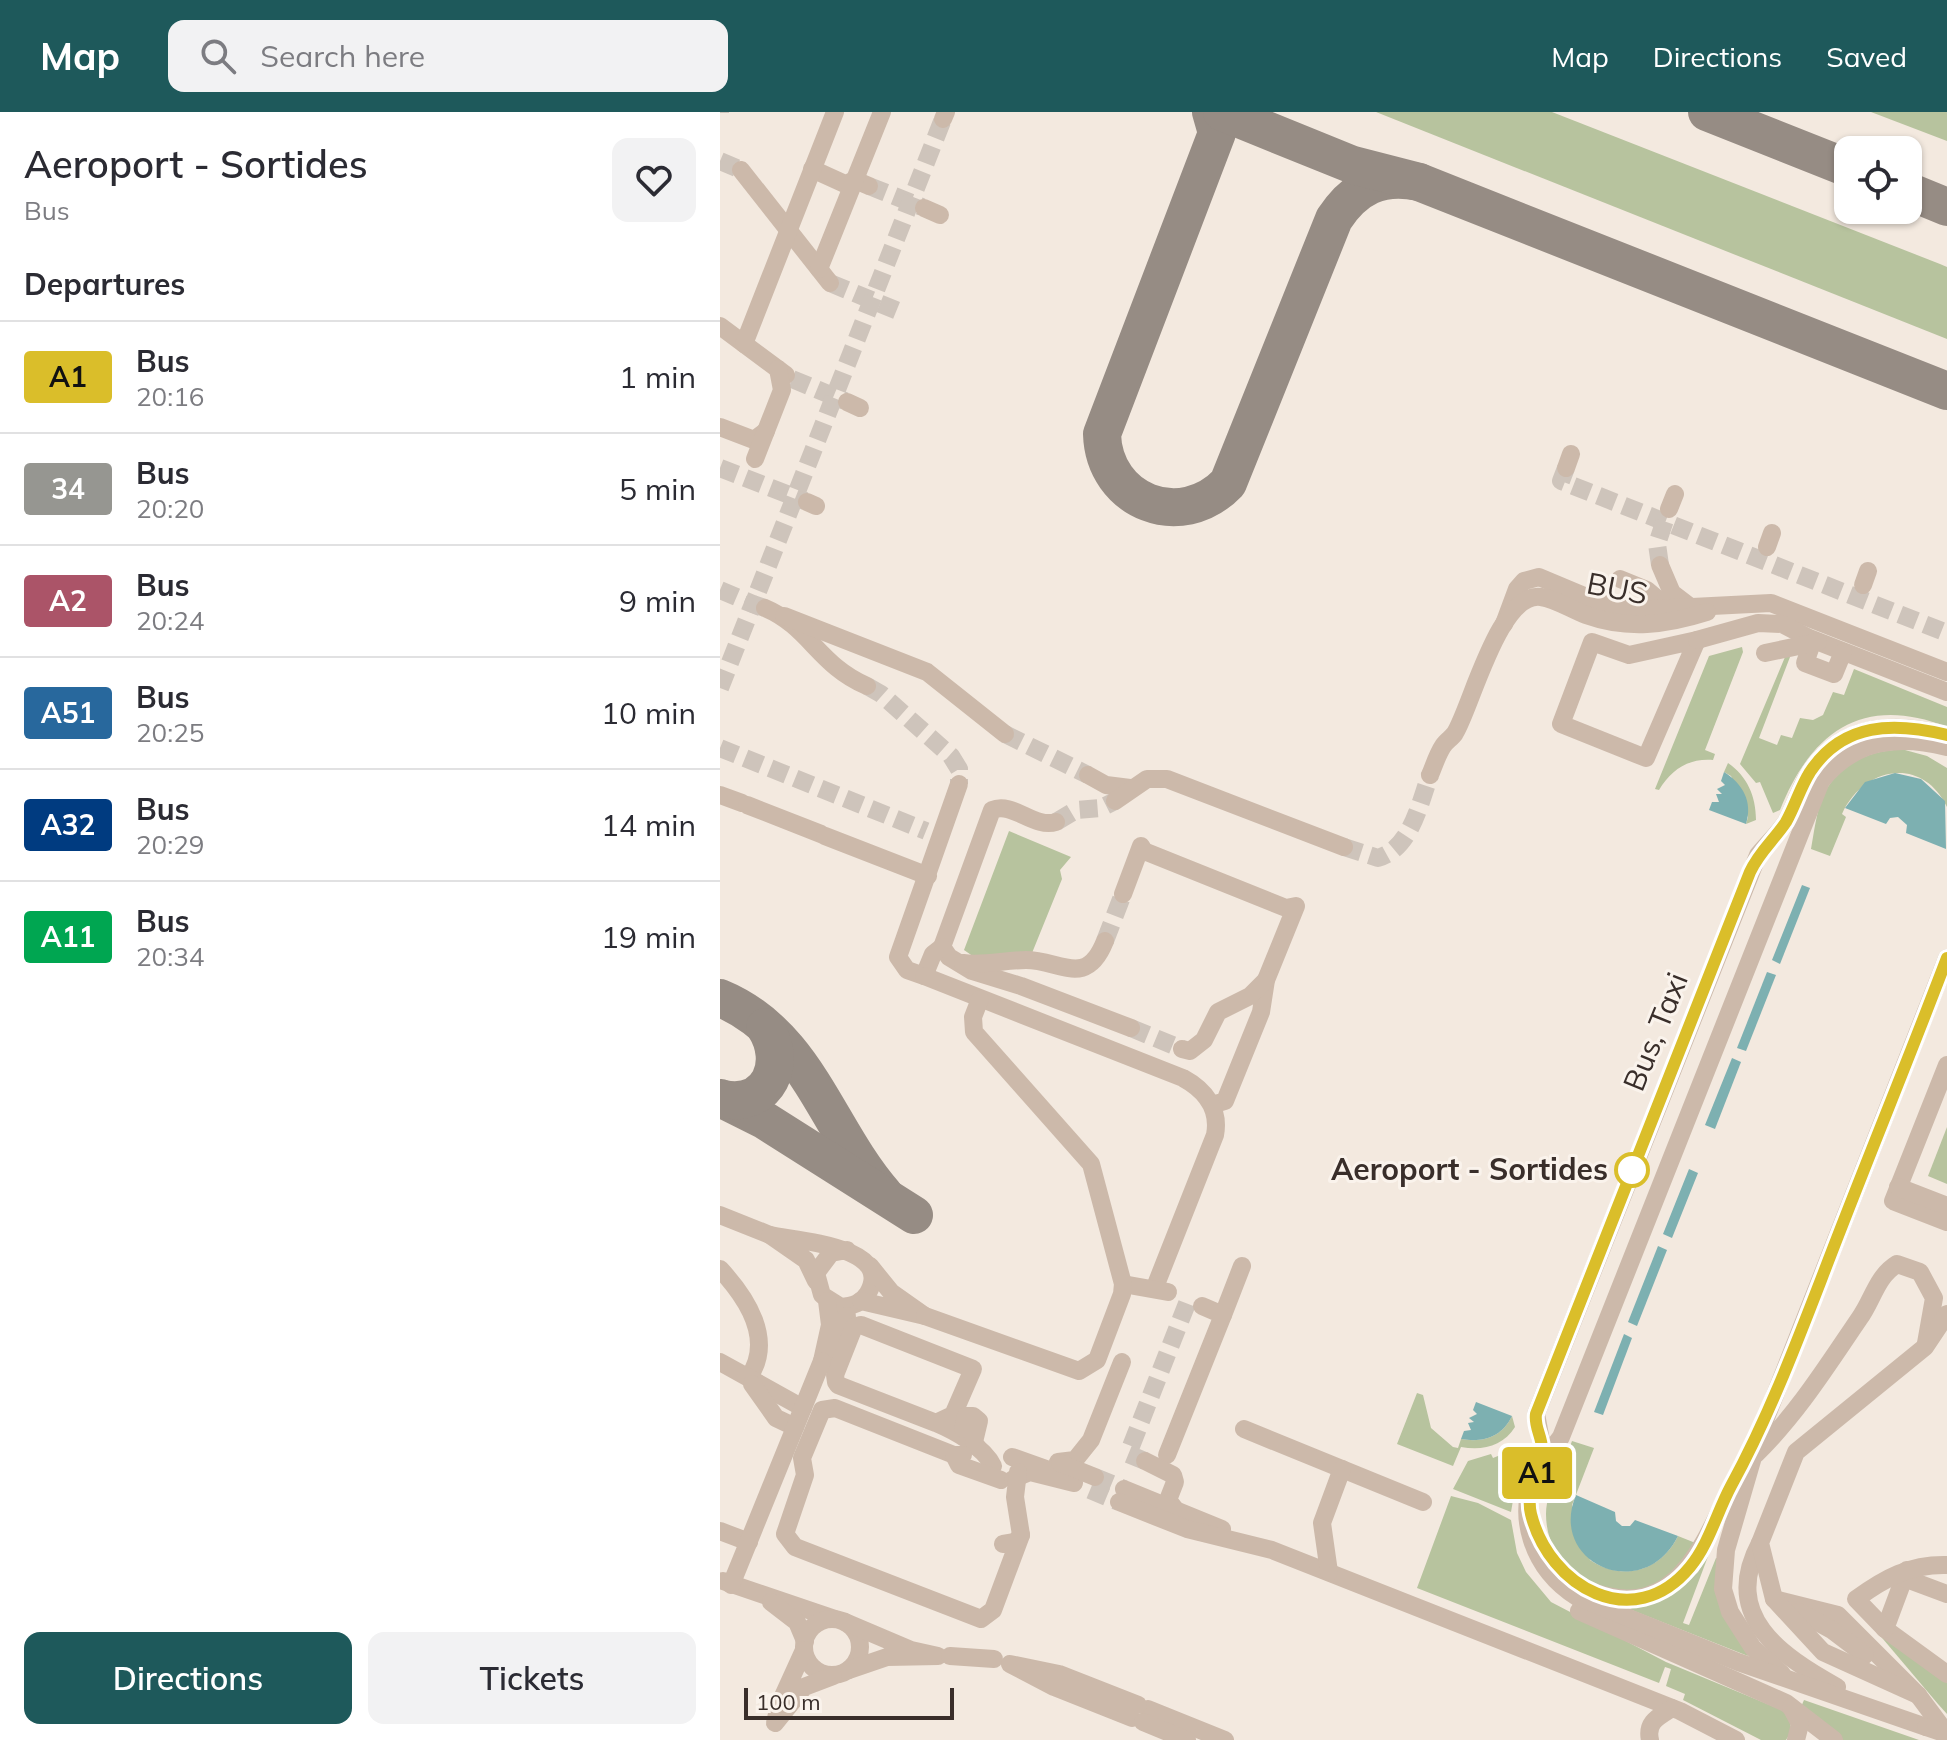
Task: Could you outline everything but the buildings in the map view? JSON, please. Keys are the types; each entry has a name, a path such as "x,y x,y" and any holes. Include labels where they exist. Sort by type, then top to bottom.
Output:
{"street":[{"path":"744,344 835,112"},
{"path":"741,170 825,276 862,183 882,112"},
{"path":"812,169 845,184 862,183"},
{"path":"720,326 785,374 782,390 755,459"},
{"path":"720,427 754,440 766,431"},
{"path":"1660,565 1672,593 1689,606"},
{"path":"1430,775 1443,746 1455,733 1491,643 1504,624 1517,589 1524,581 1539,577 1618,607 1761,601 1947,672"},
{"path":"1620,579 1647,590 1667,607"},
{"name":"BUS","path":"1504,624 1525,603 1536,597 1587,616 1632,626 1681,620 1735,603"},
{"path":"765,608 927,672 1005,734"},
{"path":"784,616 837,671 867,686"},
{"path":"1697,640 1646,758 1561,724 1592,642 1629,655 1774,622 1807,640 1947,692"},
{"path":"1762,653 1807,640"},
{"path":"1807,640 1805,663 1834,674 1843,652"},
{"name":"Bus, Taxi","path":"1537,1471 1542,1446 1536,1414 1758,855 1785,823 1808,774 1838,743 1872,728 1890,726 1947,735"},
{"path":"1899,740 1947,761"},
{"path":"1834,1740 1786,1703 1588,1616 1547,1588 1523,1551 1517,1516 1521,1498 1567,1423 1814,795 1830,770 1848,754 1874,743 1899,740 1947,747"},
{"path":"1088,775 1106,785 1130,788"},
{"path":"1115,801 1147,779 1167,779 1344,847"},
{"path":"959,784 938,851 898,952 903,967 1183,1078 1195,1084 1212,1105 1215,1135 1162,1290 1123,1284"},
{"path":"720,795 928,876"},
{"path":"948,954 992,810 1000,807 1042,824 1056,822"},
{"path":"926,831 934,837 938,851"},
{"path":"1123,894 1141,846 1144,851 1286,908 1296,906 1266,980 1259,1018 1225,1101 1212,1105"},
{"path":"924,976 933,954 948,954 972,964 1032,960 1073,970 1090,964 1105,941"},
{"path":"948,954 972,971 1021,986 1131,1028"},
{"path":"1529,1495 1539,1537 1566,1577 1601,1596 1633,1598 1666,1587 1691,1566 1760,1433 1947,958"},
{"path":"1182,1049 1190,1051 1202,1042 1218,1012 1254,993 1266,980"},
{"path":"827,1301 841,1307 859,1302 925,1316 1079,1371 1093,1364 1102,1349 1120,1304 1123,1284 1091,1164 974,1032 973,1017 980,999"},
{"path":"1238,1002 1251,1006 1259,1018"},
{"path":"1947,1054 1946,1066 1893,1201 1947,1222"},
{"path":"1898,1187 1947,1206"},
{"path":"720,1215 770,1235 847,1250 864,1258 891,1292 925,1316"},
{"path":"770,1235 806,1260 827,1301 830,1325 822,1361 749,1542 726,1582 758,1595 791,1616 811,1666 842,1673"},
{"path":"816,1281 824,1258 847,1250"},
{"path":"1787,1678 1740,1631 1723,1589 1726,1550 1746,1464 1794,1412 1861,1317 1883,1272 1897,1264 1920,1272 1934,1298 1925,1347"},
{"path":"822,1361 859,1302 871,1289 869,1266"},
{"path":"1167,1455 1242,1266"},
{"path":"720,1269 743,1299 758,1331 760,1351 749,1377"},
{"path":"1202,1306 1223,1315"},
{"path":"1880,1711 1798,1665 1774,1645 1755,1620 1746,1592 1748,1565 1760,1543 1796,1452 1925,1347 1947,1314"},
{"path":"1083,1481 1031,1484 992,1457 836,1382 835,1375 854,1327 861,1325 973,1369 992,1457 1015,1503 1021,1535 993,1610 981,1619 795,1547 787,1539 785,1527 805,1475 802,1458 822,1410 835,1408 954,1455 959,1465 992,1457 1032,1452 1058,1462 1083,1481"},
{"path":"720,1362 774,1395 803,1408"},
{"path":"1083,1481 1091,1440 1122,1362"},
{"path":"749,1377 776,1418 795,1427"},
{"path":"1244,1429 1423,1502"},
{"path":"1058,1462 1075,1460 1091,1440"},
{"path":"992,1457 1083,1481"},
{"path":"1145,1461 1173,1475 1175,1482 1168,1500 1175,1509"},
{"path":"1335,1574 1322,1523 1342,1469"},
{"path":"1537,1471 1529,1495 1531,1541 1546,1569 1565,1589 1590,1604 1947,1734"},
{"path":"1272,1550 1187,1529 1122,1495 1175,1509 1672,1708 1736,1740"},
{"path":"1329,1500 1335,1574"},
{"path":"720,1531 749,1542"},
{"path":"1003,1544 1015,1542 1021,1535"},
{"path":"1760,1543 1774,1599 1827,1645 1918,1695"},
{"path":"1947,1565 1893,1574 1856,1599 1885,1629 1947,1674"},
{"path":"1905,1574 1947,1594"},
{"path":"1885,1629 1905,1574"},
{"path":"758,1595 786,1600 911,1650 1003,1662 1059,1674 1187,1740"},
{"path":"1774,1599 1838,1615 1918,1695 1947,1734"},
{"path":"773,1732 779,1705 804,1646 819,1622 840,1621 858,1636 860,1655 842,1673"},
{"path":"773,1732 804,1687 887,1657 944,1656"},
{"path":"1786,1703 1799,1718 1796,1740"},
{"path":"1650,1740 1648,1731 1652,1721 1672,1708"},
{"path":"1140,1714 1225,1740"}],"green space":[{"path":"1376,112 1552,112 1940,264 1947,267 1947,339"},
{"path":"1871,112 1947,112 1947,141"},
{"path":"1742,647 1743,652 1705,750 1715,754 1713,760 1688,763 1669,777 1659,790 1655,789 1709,656"},
{"path":"1785,657 1790,657 1759,738 1777,745 1781,735 1792,738 1800,718 1813,720 1823,715 1833,692 1844,695 1854,669 1947,707 1947,727 1917,718 1890,715 1865,718 1844,727 1824,741 1807,759 1780,810 1773,813 1760,782 1756,783 1740,764"},
{"path":"1905,750 1927,756 1947,768 1947,807 1936,790 1923,780 1908,774 1893,773 1878,777 1852,798 1842,814 1846,817 1830,856 1811,849 1820,805 1835,777 1867,756"},
{"path":"1728,763 1745,780 1752,795 1756,820 1746,824 1748,817 1731,776 1724,772"},
{"path":"1009,831 1071,857 1060,870 1062,879 1032,953 977,959 964,950"},
{"path":"1947,1127 1947,1184 1928,1176"},
{"path":"1417,1393 1423,1395 1431,1428 1453,1447 1458,1448 1461,1439 1477,1440 1497,1434 1512,1416 1515,1427 1505,1439 1492,1446 1461,1447 1453,1466 1397,1444"},
{"path":"1572,1441 1594,1448 1572,1505 1590,1560 1603,1567 1628,1571 1651,1565 1662,1558 1678,1536 1698,1544 1680,1566 1655,1587 1638,1593 1603,1589 1574,1573 1562,1562 1554,1548 1548,1532 1547,1504"},
{"path":"1525,1445 1528,1451 1516,1483 1511,1512 1453,1489 1468,1461 1491,1454 1493,1458"},
{"path":"1451,1496 1478,1503 1511,1520 1517,1553 1526,1572 1551,1602 1666,1662 1784,1711 1791,1726 1786,1740 1761,1740 1683,1700 1685,1694 1666,1686 1671,1669 1665,1667 1659,1683 1417,1588"},
{"path":"1710,1551 1683,1623 1689,1625 1716,1558 1719,1559 1748,1656 1629,1609 1672,1595 1698,1572"},
{"path":"1872,1626 1947,1683 1947,1714 1938,1704"},
{"path":"1804,1700 1919,1740 1840,1740 1801,1707"}],"water":[{"path":"1724,772 1745,794 1748,808 1746,824 1709,810 1712,802 1719,802 1716,794 1722,794 1717,789 1725,785 1721,781"},
{"path":"1895,773 1921,779 1945,801 1946,849 1906,833 1907,825 1898,817 1890,818 1886,824 1845,808 1865,782"},
{"path":"1802,885 1810,888 1780,964 1772,960"},
{"path":"1767,972 1776,975 1746,1051 1737,1048"},
{"path":"1732,1058 1741,1062 1715,1129 1705,1125"},
{"path":"1689,1169 1698,1173 1672,1238 1663,1234"},
{"path":"1658,1246 1667,1250 1637,1326 1628,1322"},
{"path":"1624,1334 1632,1338 1603,1415 1594,1412"},
{"path":"1476,1402 1512,1416 1503,1429 1491,1437 1461,1439 1464,1431 1471,1430 1468,1423 1474,1422 1469,1418 1477,1414 1473,1410"},
{"path":"1576,1495 1615,1512 1616,1521 1622,1526 1630,1526 1635,1520 1678,1536 1663,1557 1644,1568 1623,1572 1603,1567 1587,1556 1575,1540 1571,1519"}],"taxiway":[{"path":"1211,112 1217,133 1102,434 1106,458 1116,477 1130,492 1148,502 1168,507 1189,506 1209,498 1228,483 1334,219 1351,199 1370,186 1393,180 1419,182"},
{"path":"1222,112 1353,165 1419,182 1947,391"},
{"path":"1707,112 1834,162"},
{"path":"1922,197 1947,207"},
{"path":"720,998 750,1014 795,1059 884,1194"},
{"path":"723,1099 752,1097 763,1090 770,1080 775,1055 765,1027"},
{"path":"720,1098 764,1120 914,1215"}],"tunnel":[{"path":"765,608 753,604 943,119"},
{"path":"720,161 741,170"},
{"path":"869,186 922,207"},
{"path":"830,283 898,311"},
{"path":"792,379 845,401"},
{"path":"720,468 805,501"},
{"path":"1566,468 1561,481 1947,633"},
{"path":"1660,565 1657,544 1667,514"},
{"path":"720,590 753,604 720,688"},
{"path":"867,686 881,694 951,756 959,769 959,784"},
{"path":"1005,734 1088,775"},
{"path":"720,748 926,831"},
{"path":"1344,847 1378,858 1389,853 1412,824 1430,775"},
{"path":"1056,822 1076,810 1101,808 1115,801"},
{"path":"1105,941 1123,894"},
{"path":"1131,1028 1182,1049"},
{"path":"1145,1461 1128,1454 1188,1301"},
{"path":"1095,1477 1124,1489"},
{"path":"1090,1490 1119,1502"}],"bus line":[{"name":"A1","path":"1947,735 1908,726 1890,726 1872,728 1838,743 1808,774 1785,823 1758,855 1750,872 1536,1414 1542,1453 1529,1495 1530,1511 1547,1553 1566,1577 1579,1586 1612,1598 1645,1596 1675,1581 1699,1555 1714,1519 1760,1433 1947,958"}],"place":[{"name":"Aeroport - Sortides","path":"1632,1170"}]}
